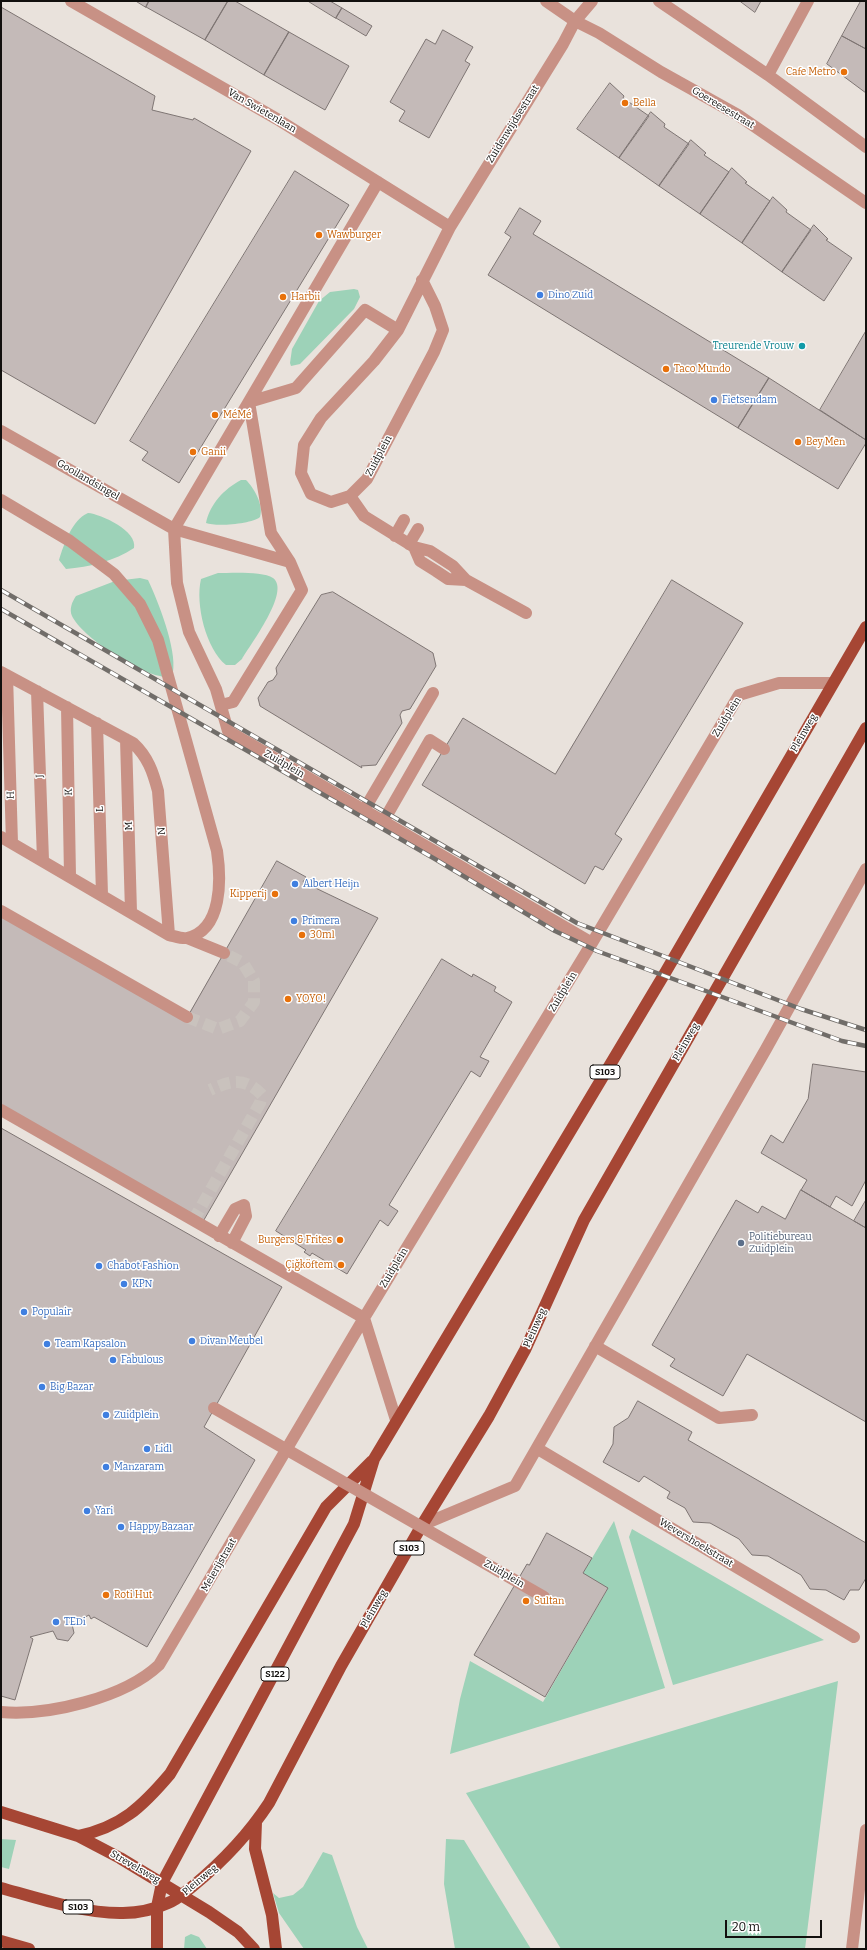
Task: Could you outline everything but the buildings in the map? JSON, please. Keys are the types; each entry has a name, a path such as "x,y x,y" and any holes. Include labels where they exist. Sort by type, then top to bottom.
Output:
{"main road":[{"name":"Pleinweg","path":"157,1949 157,1907 162,1883 354,1524 374,1459 665,973 832,683 866,627"},
{"name":"Pleinweg","path":"157,1907 169,1903 180,1896 216,1868 256,1822 269,1803 341,1666 422,1525 489,1416 525,1350 584,1220 866,728"},
{"name":"Pleinweg","path":"78,1836 104,1829 124,1819 157,1790 170,1774 326,1507 374,1459"},
{"name":"Strevelsweg","path":"1,1812 78,1836 162,1883 238,1932 254,1949"},
{"path":"256,1822 255,1849 272,1915 276,1949"},
{"name":"S103","path":"1,1888 41,1900 108,1913 136,1912 157,1907"},
{"path":"1,1941 29,1949"}],"street":[{"name":"Van Swietenlaan","path":"71,1 277,119 450,227"},
{"name":"Goereesestraat","path":"546,1 575,21 599,33 661,72 738,115 866,203"},
{"path":"575,21 592,1"},
{"path":"659,1 768,75 866,147"},
{"path":"768,75 808,1"},
{"name":"Zuidenwijdsestraat","path":"450,227 563,44 575,21"},
{"path":"290,562 174,529 378,182"},
{"name":"Zuidplein","path":"422,280 435,306 443,330 434,352 367,479 350,496 331,502 311,494 301,473 304,445 321,418 374,361 398,330 422,280 450,227"},
{"path":"249,402 296,388 365,310 398,330"},
{"path":"221,705 233,702 302,590 290,562 271,533 249,402"},
{"name":"Gooilandsingel","path":"1,431 174,529"},
{"path":"350,496 364,516 412,546 430,551 453,566 466,580 526,613"},
{"path":"1,500 70,541 114,574 140,604 158,640 217,851 220,871 219,890 214,914 200,932 187,938"},
{"path":"395,536 404,520"},
{"name":"Zuidplein","path":"174,529 178,583 190,632 216,689 228,731 592,943"},
{"path":"412,546 418,529"},
{"name":"N","path":"4,673 126,739 144,753 153,772 158,791 169,935"},
{"name":"H","path":"4,673 12,843"},
{"name":"Zuidplein","path":"364,1318 592,943 739,695 779,683 832,683"},
{"name":"J","path":"37,691 43,860"},
{"path":"368,813 433,693"},
{"name":"K","path":"67,707 70,876"},
{"name":"L","path":"97,723 102,895"},
{"name":"M","path":"126,739 131,912"},
{"path":"383,822 430,740 444,749"},
{"path":"1,837 43,860 169,935 187,938 224,953"},
{"path":"422,1525 515,1486 762,1056 866,869"},
{"path":"1,911 187,1017"},
{"path":"1,1110 364,1318 396,1420"},
{"path":"219,1236 235,1209 244,1205 246,1216 232,1243"},
{"name":"Meierijstraat","path":"1,1712 39,1712 87,1701 130,1686 143,1679 159,1665 364,1318"},
{"path":"595,1346 719,1418 752,1415"},
{"name":"Zuidplein","path":"214,1408 544,1596"},
{"name":"Wevershoekstraat","path":"538,1448 854,1637"},
{"path":"852,1949 866,1830"}],"green space":[{"path":"354,289 358,290 360,297 354,309 300,364 291,366 292,349 319,301 330,292"},
{"path":"241,480 246,480 255,492 261,507 260,517 250,521 234,524 218,525 206,523 214,503 229,488"},
{"path":"88,513 101,516 125,530 134,542 134,548 127,553 102,563 66,569 59,560 63,547 69,533 77,521"},
{"path":"218,573 262,574 273,578 277,585 277,594 267,618 242,659 235,665 226,665 219,658 208,637 201,613 201,579"},
{"path":"140,578 148,580 157,600 166,625 172,651 173,672 162,677 138,668 98,643 78,624 71,613 71,606 76,596 115,581"},
{"path":"614,1521 665,1688 450,1754 460,1699 470,1661 543,1702 607,1590 582,1575"},
{"path":"632,1529 824,1640 673,1685 629,1537"},
{"path":"838,1681 805,1949 561,1949 466,1793"},
{"path":"1,1839 16,1840 9,1869 1,1867"},
{"path":"446,1839 464,1840 531,1949 455,1949 444,1884"},
{"path":"323,1852 332,1855 357,1927 368,1949 304,1949 279,1913 273,1893 279,1898 293,1895 303,1887"},
{"path":"191,1934 199,1937 207,1949 184,1949 185,1937"}],"tunnel":[{"path":"187,1017 218,1029 240,1021 254,1002 254,981 243,963 224,953"},
{"path":"193,1221 260,1103 262,1095 249,1085 237,1082 224,1084 210,1090"}],"railway":[{"path":"1,590 577,923 801,1009 866,1030"},
{"path":"1,609 435,859 555,931 597,951 842,1041 866,1046"}],"place":[{"name":"Cafe Metro","path":"844,72"},
{"name":"Bella","path":"625,103"},
{"name":"Wawburger","path":"319,235"},
{"name":"Dino Zuid","path":"540,295"},
{"name":"Harbii","path":"283,297"},
{"name":"Treurende Vrouw","path":"802,346"},
{"name":"Taco Mundo","path":"666,369"},
{"name":"Fietsendam","path":"714,400"},
{"name":"MéMé","path":"215,415"},
{"name":"Bey Men","path":"798,442"},
{"name":"Ganii","path":"193,452"},
{"name":"Albert Heijn","path":"295,884"},
{"name":"Kipperij","path":"275,894"},
{"name":"Primera","path":"294,921"},
{"name":"30ml","path":"302,935"},
{"name":"YOYO!","path":"288,999"},
{"name":"Burgers & Frites","path":"340,1240"},
{"name":"Politiebureau Zuidplein","path":"741,1243"},
{"name":"Çiğköftem","path":"341,1265"},
{"name":"Chabot Fashion","path":"99,1266"},
{"name":"KPN","path":"124,1284"},
{"name":"Populair","path":"24,1312"},
{"name":"Divan Meubel","path":"192,1341"},
{"name":"Team Kapsalon","path":"47,1344"},
{"name":"Fabulous","path":"113,1360"},
{"name":"Big Bazar","path":"42,1387"},
{"name":"Zuidplein","path":"106,1415"},
{"name":"Lidl","path":"147,1449"},
{"name":"Manzaram","path":"106,1467"},
{"name":"Yari","path":"87,1511"},
{"name":"Happy Bazaar","path":"121,1527"},
{"name":"Roti Hut","path":"106,1595"},
{"name":"Sultan","path":"526,1601"},
{"name":"TEDi","path":"56,1622"}]}
